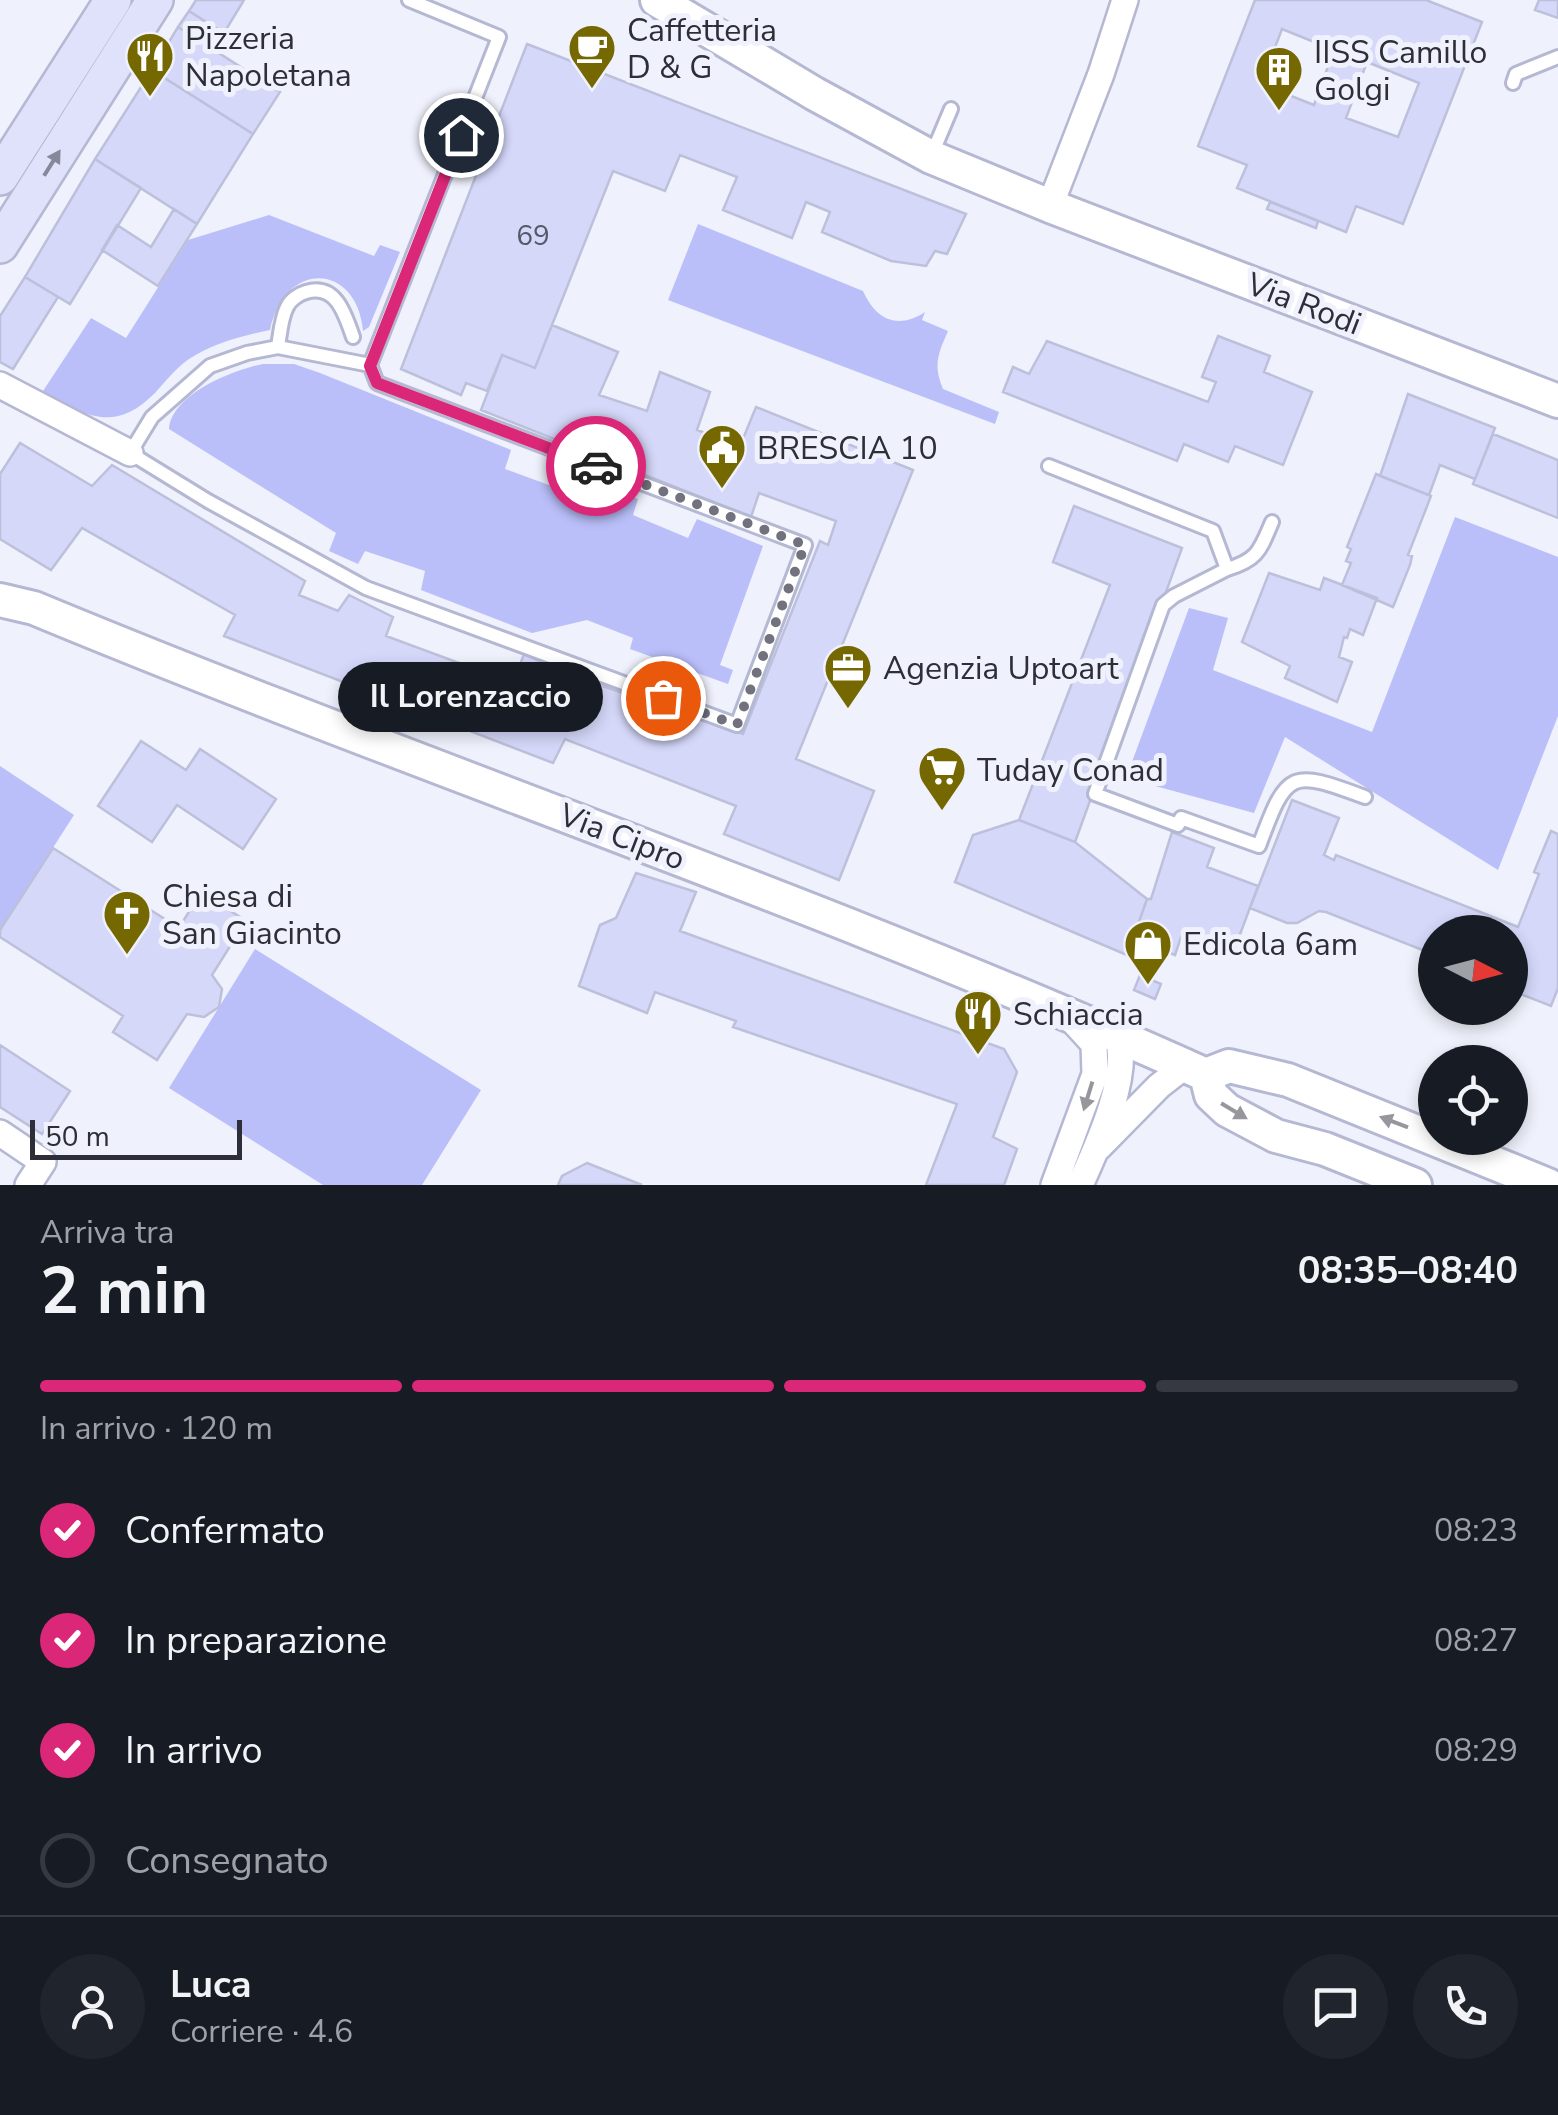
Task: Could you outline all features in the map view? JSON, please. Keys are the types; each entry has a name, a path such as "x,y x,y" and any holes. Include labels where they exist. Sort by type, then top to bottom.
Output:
{"main road":[{"path":"0,177 113,0"},
{"path":"0,245 154,0"}],"street":[{"name":"Via Rodi","path":"657,0 815,94 931,156 1050,206 1558,401"},
{"path":"1050,206 1126,0"},
{"path":"0,385 130,454"},
{"name":"Via Cipro","path":"0,579 12,584 34,608"},
{"name":"Via Cipro","path":"0,600 34,608 768,893 1196,1070 1229,1066 1288,1080 1548,1185"},
{"path":"1054,1185 1094,1074 1094,1044 1066,1014"},
{"path":"1080,1185 1120,1074 1122,1054 1118,1036"},
{"path":"1094,1152 1159,1086 1196,1070 1211,1096 1227,1110 1276,1136 1325,1149 1414,1185"},
{"path":"0,1133 43,1162 28,1185"}],"lane":[{"path":"370,366 278,348 246,353 210,366 152,417 130,454 208,502 366,588 737,725 805,545 377,383 370,366 499,37 409,0"},
{"path":"1513,83 1516,74 1558,56"},
{"path":"931,156 951,109"},
{"path":"278,348 287,307 300,293 315,290 327,292 340,303 353,336"},
{"path":"1049,466 1213,531 1227,570"},
{"path":"1272,522 1258,553 1245,564 1174,596 1163,605 1096,794 1178,825 1181,818 1259,846 1274,804 1283,789 1297,779 1316,779 1365,797"}],"shaded area":[{"path":"269,215 374,256 380,245 400,252 369,327 363,331 358,309 348,292 335,282 320,278 304,281 278,307 270,330 199,353 140,406 126,413 99,417 72,408 43,391 91,318 126,338 188,240"},
{"path":"698,224 863,291 874,309 889,319 906,320 925,312 922,320 948,331 938,360 943,389 999,412 995,424 668,300"},
{"path":"263,364 294,364 320,373 511,450 505,469 587,499 594,482 638,499 633,515 688,538 697,519 763,546 720,665 733,670 728,684 630,649 633,638 587,620 532,633 421,590 425,571 365,551 358,564 329,551 336,533 169,429 173,416 192,395 221,378"},
{"path":"1455,517 1558,557 1558,716 1498,870 1285,737 1254,813 1126,778 1189,608 1228,618 1213,670 1372,732"},
{"path":"0,766 74,815 0,930"},
{"path":"255,949 481,1090 422,1185 323,1185 169,1088"}],"building":[{"path":"196,0 244,0 224,33 189,11"},
{"name":"IISS Camillo Golgi","path":"1255,0 1426,0 1482,22 1403,224 1356,206 1346,232 1237,188 1247,165 1198,146","holes":["1282,29 1334,50 1314,105 1261,84","1367,62 1419,83 1398,137 1346,118"]},
{"path":"1539,0 1558,0 1558,18 1535,10"},
{"path":"189,11 224,33 213,49 178,27"},
{"path":"178,27 280,92 253,134 152,70"},
{"path":"527,44 966,214 947,254 935,251 926,266 891,261 822,232 830,212 806,202 792,238 723,210 737,177 680,155 665,191 613,171 535,368 502,355 487,391 466,383 461,395 401,369"},
{"path":"152,70 253,134 197,224 95,159"},
{"path":"95,159 141,188 70,304 25,277"},
{"path":"1270,202 1318,221 1316,228 1267,209"},
{"path":"174,209 197,224 158,286 102,250 117,225 151,247"},
{"path":"25,277 58,297 13,369 0,362 0,316"},
{"path":"552,325 618,352 599,395 647,411 660,372 710,392 697,430 740,446 756,407 913,470 796,759 874,791 839,880 724,834 736,806 565,739 553,763 224,636 235,615 82,528 51,570 0,539 0,474 20,443 92,486 112,465 305,581 299,595 338,611 349,595 393,617 386,636 513,683 524,654 570,675 743,734 820,541 828,545 836,521 759,493 751,517 481,410 502,355 535,368"},
{"path":"1218,336 1270,356 1264,372 1312,392 1283,465 1235,446 1228,462 1184,444 1177,461 1003,392 1013,367 1029,374 1047,341 1208,402 1216,382 1202,377"},
{"path":"1408,394 1495,428 1475,479 1440,465 1429,495 1380,476"},
{"path":"1493,434 1558,460 1558,518 1473,484"},
{"path":"1376,474 1431,496 1393,607 1342,585 1351,563 1346,561 1351,549 1347,547"},
{"path":"1074,506 1182,548 1075,842 1019,820 1110,585 1053,562"},
{"path":"1269,573 1320,590 1324,578 1377,598 1363,635 1350,629 1344,637 1339,657 1352,662 1337,702 1285,678 1290,666 1242,642"},
{"path":"141,741 186,770 200,749 276,799 243,849 177,805 152,842 98,806"},
{"path":"1292,800 1339,818 1324,855 1334,860 1336,855 1488,915 1418,915 1418,948 1326,912 1287,923 1250,908"},
{"path":"1019,820 1075,842 1147,899 1133,939 1141,942 1134,958 955,882 973,835"},
{"path":"1551,831 1558,834 1558,988 1551,1006 1528,997 1528,915 1523,915 1539,874 1534,872"},
{"path":"1172,832 1214,848 1207,867 1258,886 1232,956 1181,937 1175,955 1133,939 1147,899 1151,899"},
{"name":"Chiesa di San Giacinto","path":"53,848 179,928 201,892 246,921 212,975 222,989 219,1007 204,1017 187,1014 157,1060 113,1032 123,1016 0,937 0,930"},
{"path":"636,873 696,892 680,931 1004,1049 1017,1072 993,1137 1017,1149 1004,1185 926,1185 957,1104 733,1027 736,1021 655,992 647,1013 579,986 600,925 616,918"},
{"name":"Edicola 6am","path":"1140,975 1161,984 1155,999 1134,990"},
{"path":"0,1045 70,1091 42,1134 0,1107"},
{"path":"587,1163 642,1185 558,1185 562,1176"}],"way so far":[{"path":"596,466 805,545 737,725 663,698"}],"place":[{"name":"Caffetteria D & G","path":"592,90"},
{"name":"Pizzeria Napoletana","path":"150,98"},
{"name":"IISS Camillo Golgi","path":"1279,112"},
{"name":"BRESCIA 10","path":"722,490"},
{"name":"Il Lorenzaccio","path":"663,698"},
{"name":"Agenzia Uptoart","path":"848,710"},
{"name":"Tuday Conad","path":"942,812"},
{"name":"Chiesa di San Giacinto","path":"127,956"},
{"name":"Edicola 6am","path":"1148,986"},
{"name":"Schiaccia","path":"978,1056"}],"route":[{"path":"461,135 370,366 377,383 596,466"}]}
